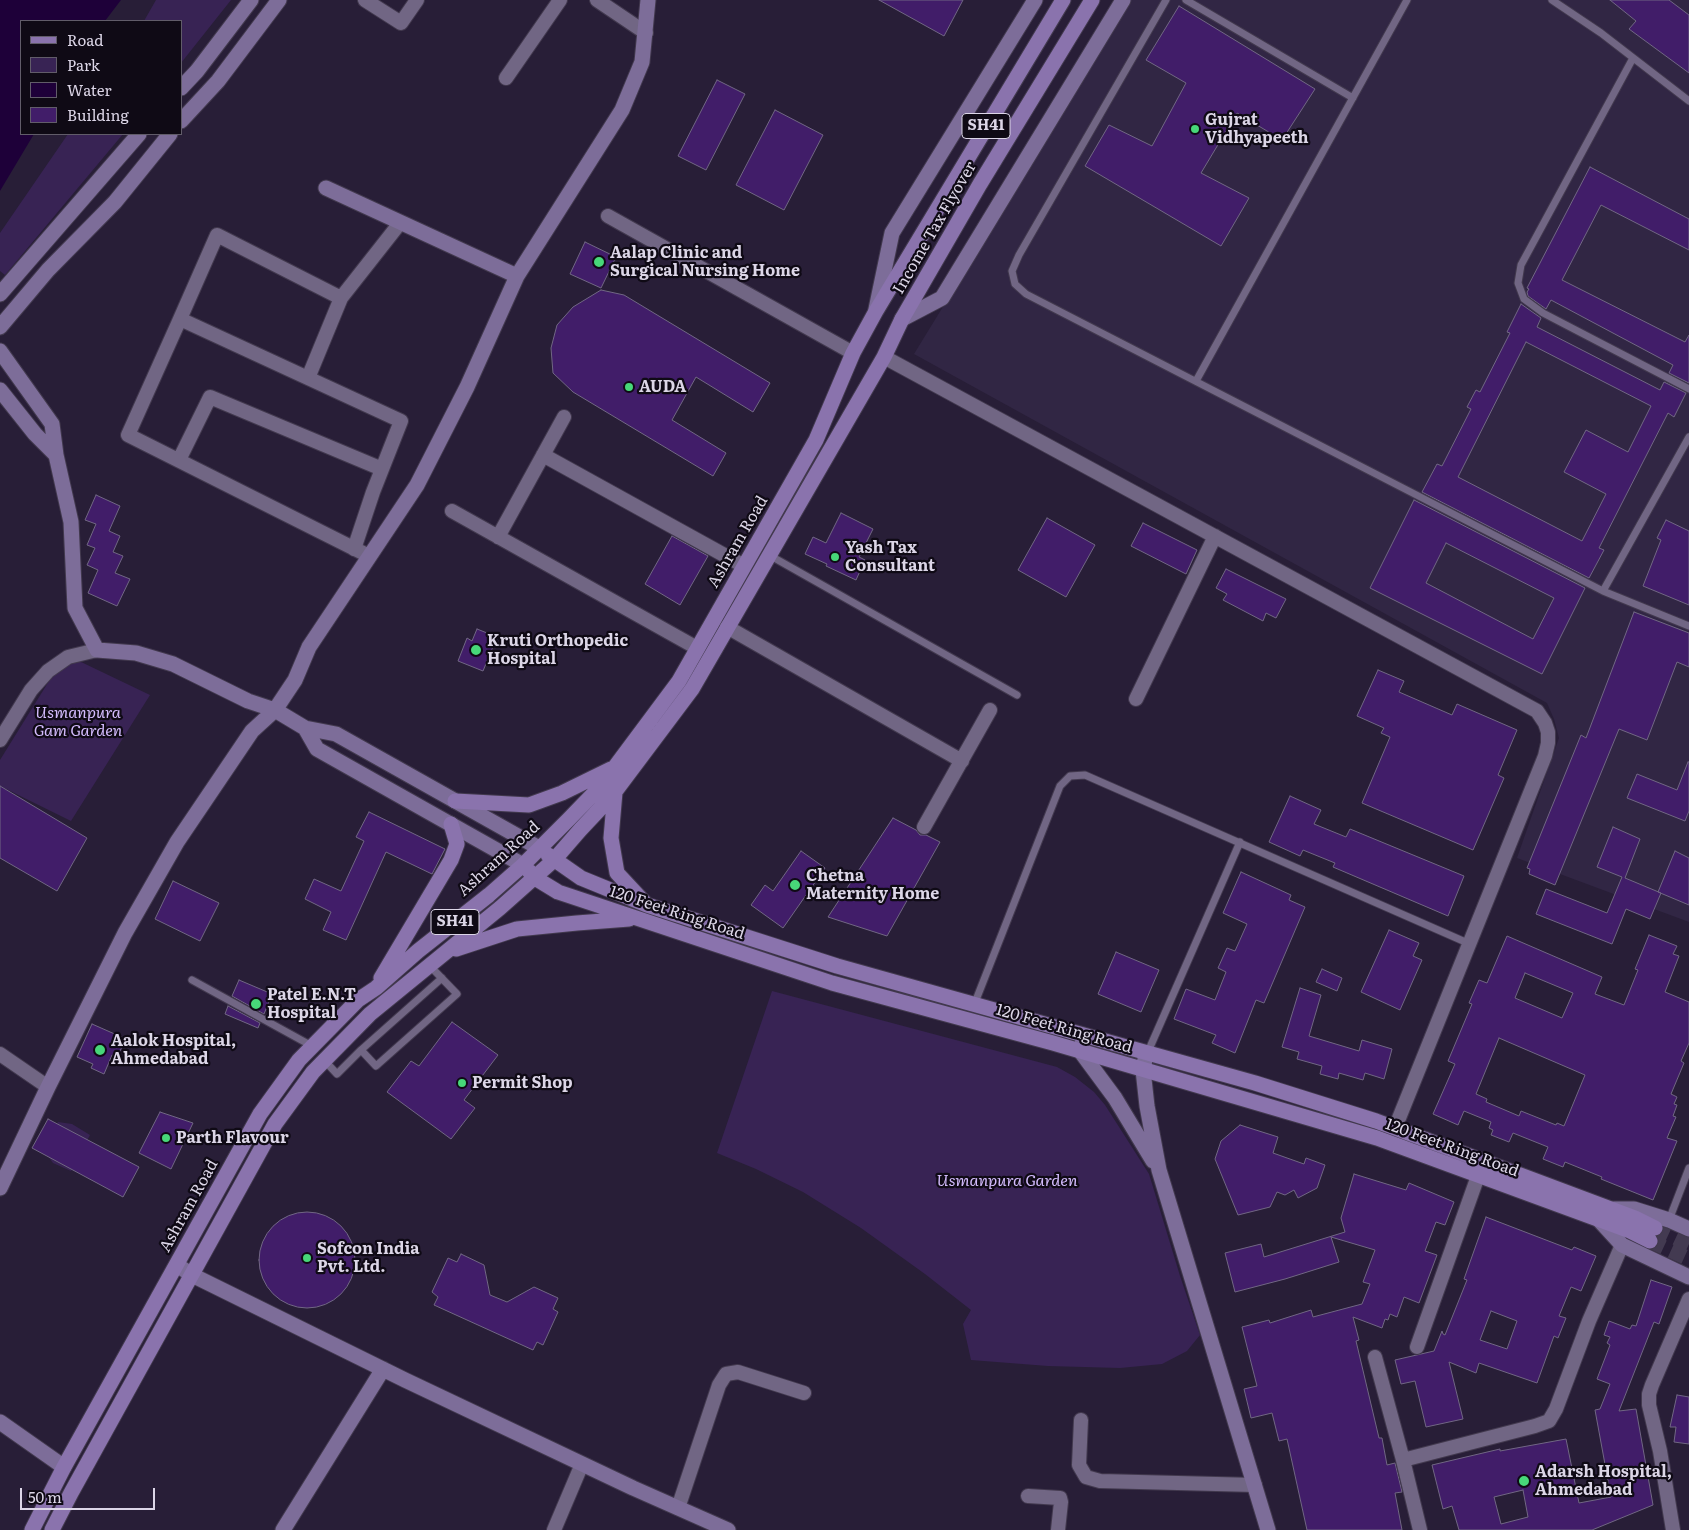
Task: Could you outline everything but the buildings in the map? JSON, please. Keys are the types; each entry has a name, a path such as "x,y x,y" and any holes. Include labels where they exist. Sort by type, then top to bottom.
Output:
{"main road":[{"path":"182,87 197,71 252,0"},
{"path":"182,120 218,80 279,0"},
{"path":"0,1188 125,933 177,842 252,731 275,710 295,680 308,646 417,485 466,387 517,276 622,110 642,62 648,0"},
{"path":"876,311 892,233 1036,0"},
{"name":"Income Tax Flyover","path":"876,311 1063,0"},
{"name":"Income Tax Flyover","path":"902,319 1092,0"},
{"path":"902,319 942,298 1123,0"},
{"path":"0,294 138,135"},
{"path":"0,327 48,270 115,202 169,135"},
{"path":"326,188 517,276"},
{"name":"Ashram Road","path":"32,1530 64,1467 260,1114 299,1060 358,1000 376,988 523,865 600,787 679,681 816,440 853,353 876,311"},
{"name":"Ashram Road","path":"52,1530 275,1124 313,1072 370,1014 535,878 554,860 615,792 692,690 884,357 902,319"},
{"path":"0,351 52,424 56,455 71,522 75,608 98,650 136,653 173,664 248,701 275,710 305,728 336,734 538,848"},
{"path":"0,390 35,434 56,455"},
{"path":"305,728 317,749 523,865"},
{"path":"455,801 529,805 562,793 615,767"},
{"path":"615,792 611,838 617,873 647,905"},
{"path":"376,988 450,860 457,844 451,824"},
{"name":"120 Feet Ring Road","path":"538,848 581,878 647,905 838,966 1146,1054 1255,1083 1395,1128 1605,1215"},
{"name":"120 Feet Ring Road","path":"523,865 535,878 558,892 832,983 1081,1052 1377,1138 1478,1176 1605,1215"},
{"path":"448,951 517,929 577,922 638,919"},
{"path":"1084,1036 1081,1052 1115,1098 1159,1170"},
{"path":"1146,1054 1143,1070 1146,1106 1159,1170 1268,1530"},
{"path":"1605,1215 1634,1209 1669,1220 1689,1229"},
{"path":"1605,1215 1635,1218 1652,1234"},
{"path":"1605,1215 1622,1245 1689,1277"},
{"path":"177,1265 383,1369 720,1528"},
{"path":"283,1530 383,1369"},
{"path":"0,1422 64,1467"}],"street":[{"path":"365,0 401,23 417,0"},
{"path":"506,78 560,0"},
{"path":"597,0 646,33"},
{"path":"608,216 853,353"},
{"path":"308,378 341,298 400,223"},
{"path":"341,298 217,235 128,435 369,556"},
{"path":"180,319 401,421 354,549"},
{"path":"884,357 1537,711 1548,732 1548,743 1544,756 1395,1128"},
{"path":"179,460 210,396 382,469"},
{"path":"498,536 564,417"},
{"path":"543,454 744,566"},
{"path":"452,511 697,648"},
{"path":"1136,699 1215,536"},
{"path":"728,627 962,760"},
{"path":"0,740 31,690 48,671 68,657 98,650"},
{"path":"924,827 990,710"},
{"path":"0,1054 48,1087"},
{"path":"1417,1347 1478,1176"},
{"path":"1403,1460 1548,1421 1556,1409 1589,1321 1622,1245"},
{"path":"1673,1530 1660,1451 1649,1405 1649,1394 1689,1299"},
{"path":"1375,1357 1420,1530"},
{"path":"678,1508 719,1385 726,1374 738,1372 804,1393"},
{"path":"1081,1420 1079,1465 1086,1477 1100,1481 1255,1485"},
{"path":"554,1530 582,1464"},
{"path":"1028,1496 1060,1498 1062,1502 1058,1530"}],"lane":[{"path":"1166,0 1019,255 1012,271 1015,284 1026,294 1603,591 1689,626"},
{"path":"1186,0 1352,98"},
{"path":"1196,381 1407,0"},
{"path":"1552,0 1601,34 1689,101"},
{"path":"1633,58 1521,265 1518,283 1524,299 1543,313 1689,389"},
{"path":"1603,591 1689,436"},
{"path":"769,555 1017,695"},
{"path":"974,1005 1060,786 1070,776 1085,775 1470,944"},
{"path":"1146,1054 1240,842"},
{"path":"361,1050 376,1066 457,994 430,966"},
{"path":"324,1060 337,1074 361,1050 442,978"},
{"path":"192,980 313,1046"},
{"path":"1669,1220 1689,1168"}],"shaded area":[{"path":"1131,0 1689,0 1689,922 1517,858 1559,738 1547,703 914,354"}],"green space":[{"path":"156,0 231,0 182,62 182,20 145,20"},
{"path":"67,135 122,135 5,275 0,271 0,233"},
{"name":"Usmanpura Gam Garden","path":"70,660 79,661 150,695 71,821 0,786 0,760 54,673"},
{"name":"Usmanpura Garden","path":"772,991 1057,1067 1075,1077 1094,1092 1105,1105 1149,1174 1200,1335 1187,1351 1162,1364 1120,1368 1048,1366 971,1360 963,1324 971,1310 861,1228 803,1192 756,1169 717,1153"},
{"path":"58,1122 72,1124 90,1135 71,1171 53,1163 45,1152"}],"water":[{"path":"0,0 121,0 106,20 20,20 20,135 33,135 0,191"}],"tunnel":[{"path":"1655,1228 1689,1244"},
{"path":"1650,1241 1689,1259"}],"place":[{"name":"Gujrat Vidhyapeeth","path":"1195,129"},
{"name":"Aalap Clinic and Surgical Nursing Home","path":"599,262"},
{"name":"AUDA","path":"629,387"},
{"name":"Yash Tax Consultant","path":"835,557"},
{"name":"Kruti Orthopedic Hospital","path":"476,650"},
{"name":"Chetna Maternity Home","path":"795,885"},
{"name":"Patel E.N.T Hospital","path":"256,1004"},
{"name":"Aalok Hospital, Ahmedabad","path":"100,1050"},
{"name":"Permit Shop","path":"462,1083"},
{"name":"Parth Flavour","path":"166,1138"},
{"name":"Sofcon India Pvt. Ltd.","path":"307,1258"},
{"name":"Adarsh Hospital, Ahmedabad","path":"1524,1481"}]}
